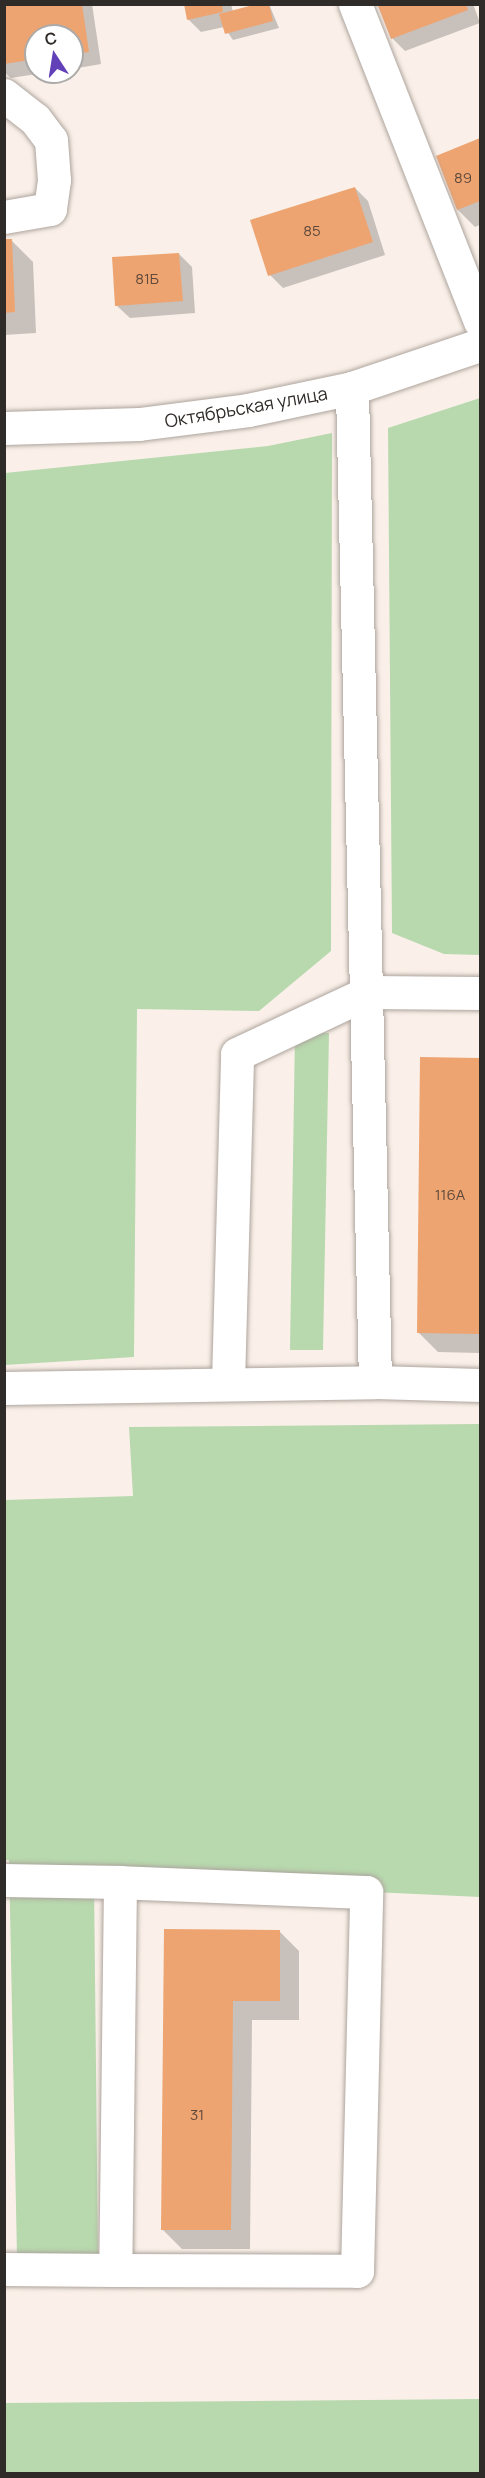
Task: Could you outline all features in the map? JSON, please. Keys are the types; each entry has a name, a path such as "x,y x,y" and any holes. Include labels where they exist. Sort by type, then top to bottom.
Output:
{"street":[{"path":"355,4 480,321"},
{"path":"4,95 35,119 51,140 54,180 50,209 4,217"},
{"name":"Октябрьская улица","path":"4,428 194,418 352,388 480,345"},
{"path":"352,388 369,992 375,1382"},
{"path":"228,1382 237,1054 369,992 480,993"},
{"path":"4,1388 228,1382 480,1384"},
{"path":"4,1880 120,1882 366,1892 357,2271 4,2269"},
{"path":"115,2270 120,1882"}],"green space":[{"path":"480,398 480,955 444,954 392,933 388,428"},
{"path":"332,433 331,951 259,1011 137,1009 134,1357 5,1365 5,473 268,446"},
{"path":"295,1032 329,1033 323,1350 290,1350"},
{"path":"480,1424 480,1897 94,1879 98,2257 17,2256 9,1860 5,1860 5,1500 133,1496 129,1427"},
{"path":"480,2399 480,2473 5,2473 5,2403"}],"building":[{"path":"4,4 82,4 89,52 84,53 84,24 24,24 24,61 4,64"},
{"path":"184,4 222,4 223,12 187,20"},
{"path":"257,4 269,4 273,21 225,34 219,14"},
{"path":"466,4 468,10 391,39 378,6"},
{"path":"480,138 480,201 457,210 436,156"},
{"path":"355,187 373,242 268,276 250,220"},
{"path":"4,239 12,239 15,312 4,313"},
{"path":"179,253 183,301 115,306 112,257"},
{"path":"420,1057 480,1058 480,1334 417,1333"},
{"path":"164,1929 280,1930 280,2001 233,2001 231,2230 161,2230"}]}
